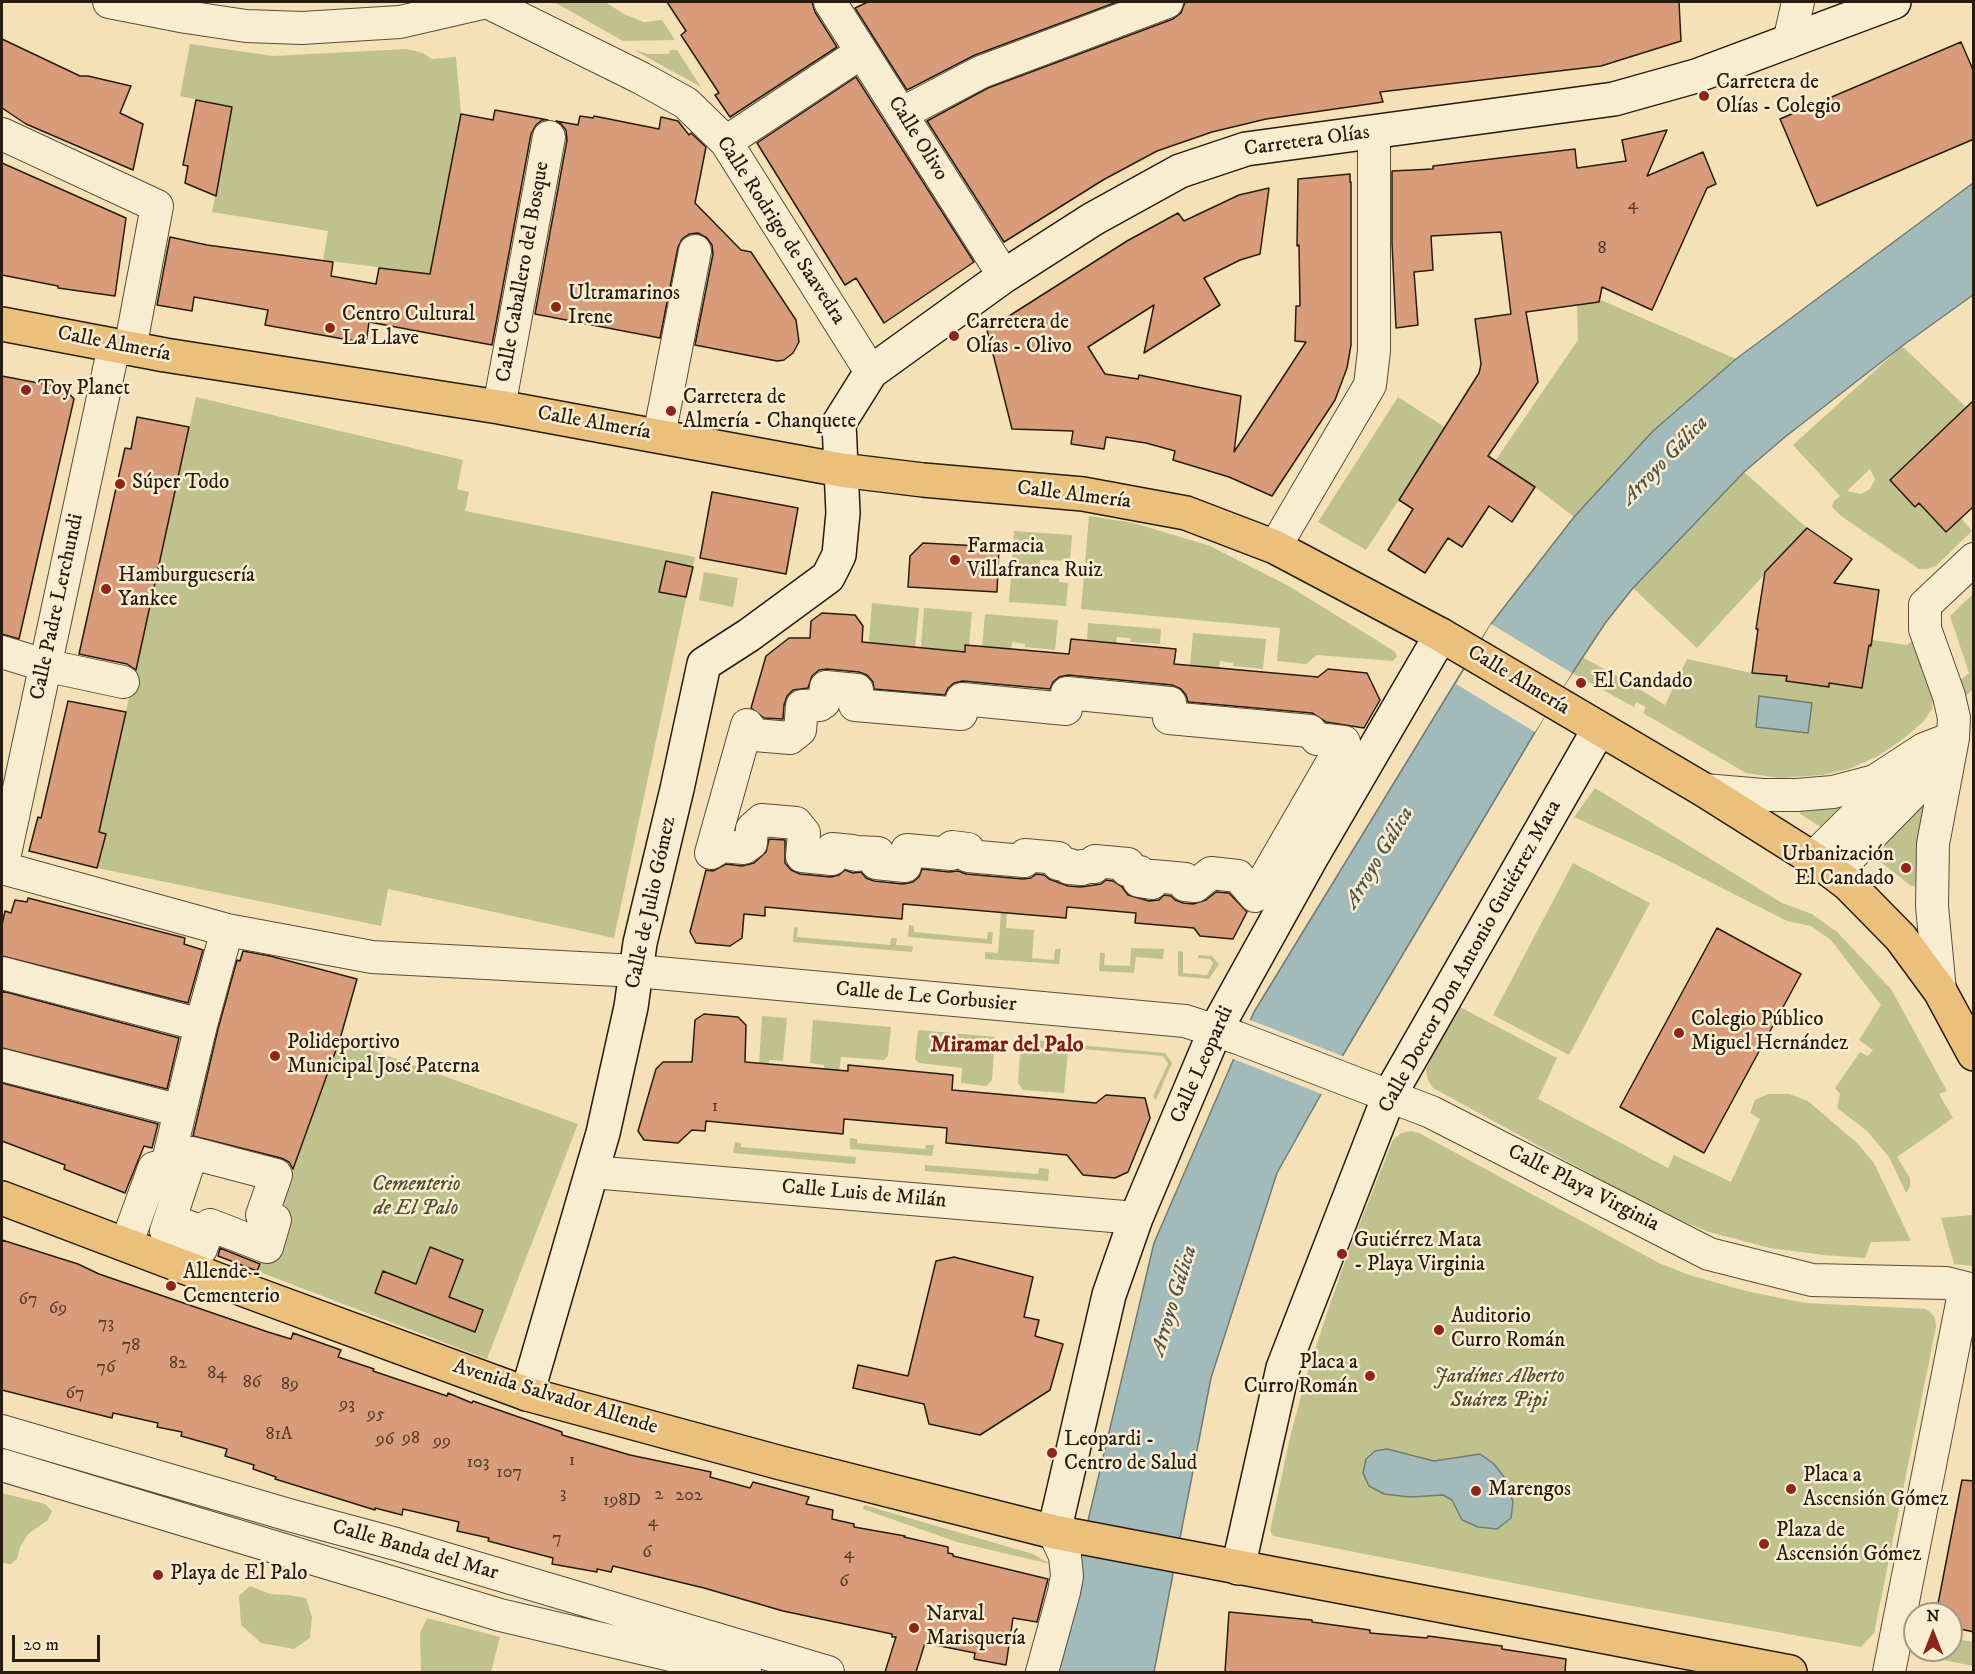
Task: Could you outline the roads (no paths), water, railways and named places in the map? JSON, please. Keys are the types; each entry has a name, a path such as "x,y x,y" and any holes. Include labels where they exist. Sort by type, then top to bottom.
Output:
{"main road":[{"name":"Calle Almería","path":"2,324 122,347 499,407 841,470 923,480 1083,494 1186,513 1275,547 1441,635 1704,790 1823,866 1848,884 1901,938 1940,991 1974,1054"},
{"name":"Avenida Salvador Allende","path":"2,1198 527,1394 781,1462 1054,1532 1790,1672"}],"street":[{"path":"110,2 246,26 302,28 400,22 487,2"},
{"name":"Calle Rodrigo de Saavedra","path":"487,2 641,78 686,103 726,142 871,372"},
{"name":"Calle Olivo","path":"830,2 1004,276"},
{"path":"901,114 981,72 1167,2"},
{"path":"1789,42 1798,2"},
{"name":"Carretera Olías","path":"841,470 839,423 871,372 1004,276 1093,219 1180,171 1246,149 1614,99 1696,76 1789,42 1882,4"},
{"path":"726,142 862,52"},
{"path":"1275,547 1370,386 1374,351 1374,133"},
{"name":"Calle Padre Lerchundi","path":"2,134 157,206 45,665 2,868"},
{"name":"Calle Caballero del Bosque","path":"499,407 549,137"},
{"path":"659,436 695,251"},
{"name":"Calle de Julio Gómez","path":"527,1394 603,1133 629,1015 640,943 704,664 749,635 828,576 839,555 843,513 841,470"},
{"path":"1963,728 1952,722 1954,718 1949,696 1925,629 1925,605 1974,559"},
{"name":"Calle Leopardi","path":"1054,1532 1109,1295 1136,1218 1222,1033 1311,858 1441,635"},
{"path":"2,652 45,665 123,682"},
{"path":"826,687 857,690 855,705 961,714 962,699 1066,709 1067,693 1170,703 1168,718 1310,730 1317,739 1344,742 1255,896 1238,876 1210,873 1195,886 1185,885 1185,879 1152,876 1152,883 1139,881 1140,872 1127,870 1128,864 1095,861 1094,867 1069,868 1070,865 1058,864 1058,858 1025,855 1024,861 968,856 968,849 952,848 951,854 907,850 905,866 876,863 878,853 857,852 857,855 852,854 852,851 832,849 832,859 802,856 804,833 796,823 762,820 752,829 751,843 744,848 722,846 711,853 723,810 747,725 755,735 790,738 800,730 802,706 820,705 820,701 824,702 826,687"},
{"path":"1704,790 1763,795 1833,792 1875,781 1924,749 1963,728"},
{"path":"1823,866 1900,771 1963,728"},
{"path":"1940,991 1932,906 1933,844 1963,728"},
{"name":"Calle Doctor Don Antonio Gutiérrez Mata","path":"1238,1568 1283,1368 1389,1096 1599,729"},
{"name":"Calle de Le Corbusier","path":"2,868 227,930 372,957 636,971 1185,1022 1222,1033"},
{"path":"137,1249 154,1168 167,1165 227,930"},
{"path":"2,973 201,1025"},
{"name":"Calle Playa Virginia","path":"1222,1033 1431,1112 1709,1254 1812,1280 1946,1283 1969,1289 1889,1672"},
{"path":"2,1065 165,1107"},
{"path":"192,1153 276,1174 262,1215 275,1220 267,1247 210,1225 201,1249 189,1245 195,1229 178,1223 174,1234 166,1231 192,1153"},
{"name":"Calle Luis de Milán","path":"592,1172 1136,1218"},
{"name":"Calle Banda del Mar","path":"2,1431 288,1515 396,1544 828,1672"},
{"name":"Calle Banda del Mar","path":"2,1465 500,1615 679,1658 710,1662 745,1672"},
{"path":"1042,1672 1064,1592 1066,1576 1065,1556 1054,1532"}],"water":[{"name":"Arroyo Gálica","path":"1973,183 1973,295 1902,346 1785,437 1744,472 1633,588 1606,622 1553,702 1343,1055 1277,1173 1211,1378 1154,1672 1052,1672 1154,1243 1254,1012 1491,624 1574,517 1653,431 1736,359"},
{"path":"1759,696 1812,703 1808,733 1756,727"},
{"path":"1387,1449 1434,1461 1480,1454 1494,1464 1507,1481 1513,1502 1511,1518 1497,1529 1478,1527 1462,1520 1452,1500 1443,1495 1410,1497 1384,1494 1369,1486 1363,1473 1366,1459 1375,1451"}],"place":[{"name":"Carretera de Olías - Colegio","path":"1704,96"},
{"name":"Ultramarinos Irene","path":"556,307"},
{"name":"Centro Cultural La Llave","path":"330,328"},
{"name":"Carretera de Olías - Olivo","path":"954,336"},
{"name":"Toy Planet","path":"26,390"},
{"name":"Carretera de Almería - Chanquete","path":"671,411"},
{"name":"Súper Todo","path":"120,484"},
{"name":"Farmacia Villafranca Ruiz","path":"955,560"},
{"name":"Hamburguesería Yankee","path":"106,589"},
{"name":"El Candado","path":"1581,683"},
{"name":"Urbanización El Candado","path":"1906,868"},
{"name":"Colegio Público Miguel Hernández","path":"1679,1033"},
{"name":"Polideportivo Municipal José Paterna","path":"275,1056"},
{"name":"Gutiérrez Mata - Playa Virginia","path":"1342,1254"},
{"name":"Allende - Cementerio","path":"171,1286"},
{"name":"Auditorio Curro Román","path":"1439,1330"},
{"name":"Placa a Curro Román","path":"1370,1376"},
{"name":"Leopardi - Centro de Salud","path":"1052,1453"},
{"name":"Placa a Ascensión Gómez","path":"1791,1489"},
{"name":"Marengos","path":"1476,1491"},
{"name":"Plaza de Ascensión Gómez","path":"1764,1544"},
{"name":"Playa de El Palo","path":"158,1575"},
{"name":"Narval Marisquería","path":"914,1628"}],"district":[{"name":"Miramar del Palo","path":"1007,1046"}],"park label":[{"name":"Cementerio de El Palo","path":"416,1198"},
{"name":"Jardínes Alberto Suárez Pipi","path":"1499,1390"}]}
